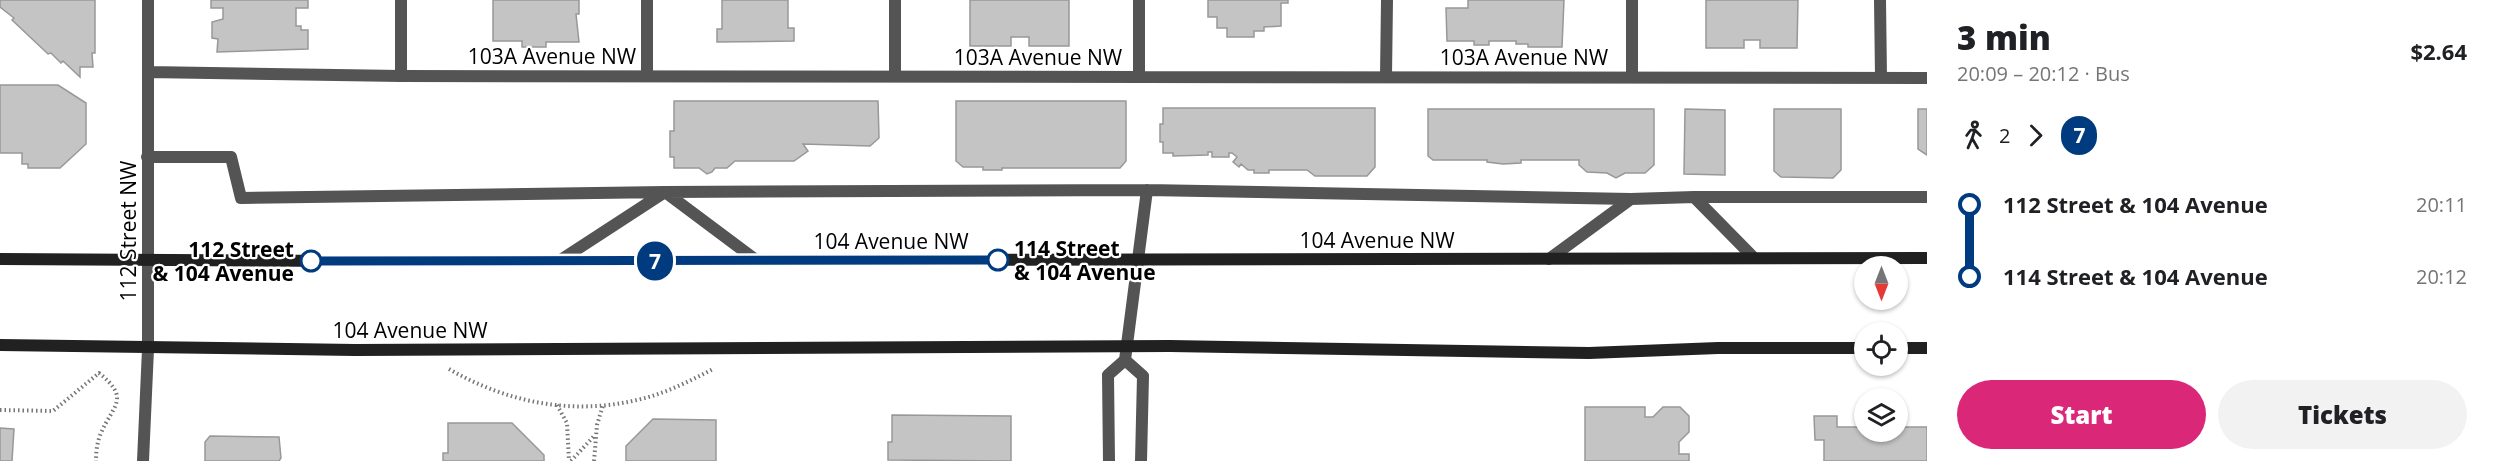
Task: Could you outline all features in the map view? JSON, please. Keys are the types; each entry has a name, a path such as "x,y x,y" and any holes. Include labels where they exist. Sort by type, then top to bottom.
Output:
{"main road":[{"name":"104 Avenue NW","path":"0,259 756,261 1927,258"},
{"name":"104 Avenue NW","path":"0,345 354,351 1127,346 1589,353 1718,348 1854,348"},
{"path":"1908,348 1927,348"}],"street":[{"name":"112 Street NW","path":"143,461 148,349 148,0"},
{"path":"401,0 401,75"},
{"path":"647,0 648,75"},
{"path":"895,0 896,76"},
{"path":"1139,0 1139,76"},
{"path":"1386,76 1387,0"},
{"path":"1632,0 1632,77"},
{"path":"1881,0 1881,77"},
{"name":"103A Avenue NW","path":"148,72 401,75 1927,78"},
{"path":"147,157 231,157 241,198 665,192 1147,190 1631,199 1927,197"},
{"path":"1109,461 1108,375 1125,360 1147,190"},
{"path":"665,192 756,261"},
{"path":"559,261 665,192"},
{"path":"1694,197 1755,258"},
{"path":"1550,259 1631,199"},
{"path":"1125,360 1143,376 1141,461"}],"path":[{"path":"446,368 479,387 521,400 557,405 603,405 640,400 680,386 717,368"},
{"path":"0,410 53,411 99,373 115,389 117,402 100,434 96,461"},
{"path":"557,405 567,423 570,461"},
{"path":"594,461 596,435 603,405"},
{"path":"570,461 596,435"}],"building":[{"path":"0,0 95,0 93,67 80,67 80,77 63,61 61,63 51,53 48,54 12,20 14,18 0,7"},
{"path":"211,0 308,0 308,8 296,8 296,26 301,26 301,30 308,30 308,49 217,52 218,39 212,38 212,22 223,19 223,8 211,8"},
{"path":"493,0 579,0 579,14 576,14 579,42 546,42 546,47 522,47 522,41 493,41"},
{"path":"722,0 788,0 788,28 794,28 794,41 717,42 717,29 722,29"},
{"path":"970,0 1069,0 1069,46 1029,46 1029,37 1011,37 1011,46 970,46"},
{"path":"1208,0 1288,0 1288,3 1281,3 1281,26 1264,27 1264,31 1254,31 1254,37 1227,37 1227,28 1217,28 1217,17 1208,17"},
{"path":"1468,0 1564,0 1562,47 1528,47 1528,44 1516,44 1516,41 1489,41 1489,45 1474,45 1474,41 1447,41 1446,8 1468,8"},
{"path":"1706,0 1798,0 1797,48 1760,48 1760,40 1744,40 1744,48 1706,48"},
{"path":"0,85 58,85 86,103 86,144 60,168 28,168 28,164 22,164 22,153 0,153"},
{"path":"674,101 878,101 879,138 870,146 803,144 808,151 794,161 735,161 727,168 715,168 707,174 699,168 674,168 674,157 670,157 670,131 674,131"},
{"path":"956,101 1126,101 1126,161 1120,168 983,170 983,167 963,167 956,161"},
{"path":"1163,108 1375,108 1375,167 1367,176 1315,176 1307,170 1269,170 1269,173 1254,173 1254,170 1248,170 1241,164 1239,167 1233,162 1237,157 1232,153 1229,153 1229,157 1212,157 1212,152 1208,152 1208,155 1173,156 1173,153 1163,153 1163,142 1160,142"},
{"path":"1428,109 1654,109 1654,165 1645,173 1625,173 1616,178 1607,173 1587,172 1579,165 1579,160 1521,160 1521,163 1503,164 1487,162 1487,160 1433,160 1428,156"},
{"path":"1685,109 1725,110 1725,175 1684,174"},
{"path":"1774,109 1841,109 1841,170 1833,178 1781,177 1774,171"},
{"path":"1918,109 1927,109 1927,155 1918,149"},
{"path":"1585,407 1645,407 1645,417 1653,417 1663,407 1680,407 1689,416 1689,432 1679,442 1679,454 1689,454 1689,461 1585,461"},
{"path":"892,415 1011,416 1011,461 888,460 888,442 892,442"},
{"path":"1814,416 1837,416 1837,427 1854,427 1854,442 1908,442 1908,427 1927,427 1927,461 1824,461 1824,440 1815,440"},
{"path":"653,419 716,420 716,461 626,461 626,446"},
{"path":"448,423 512,423 544,455 544,461 443,461 443,453 448,453"},
{"path":"0,428 14,429 12,461 0,461"},
{"path":"210,436 279,437 281,458 279,461 205,461 205,442"}],"bus line":[{"name":"7","path":"311,261 998,260"}],"place":[{"name":"114 Street & 104 Avenue","path":"998,260"},
{"name":"112 Street & 104 Avenue","path":"311,261"}]}
